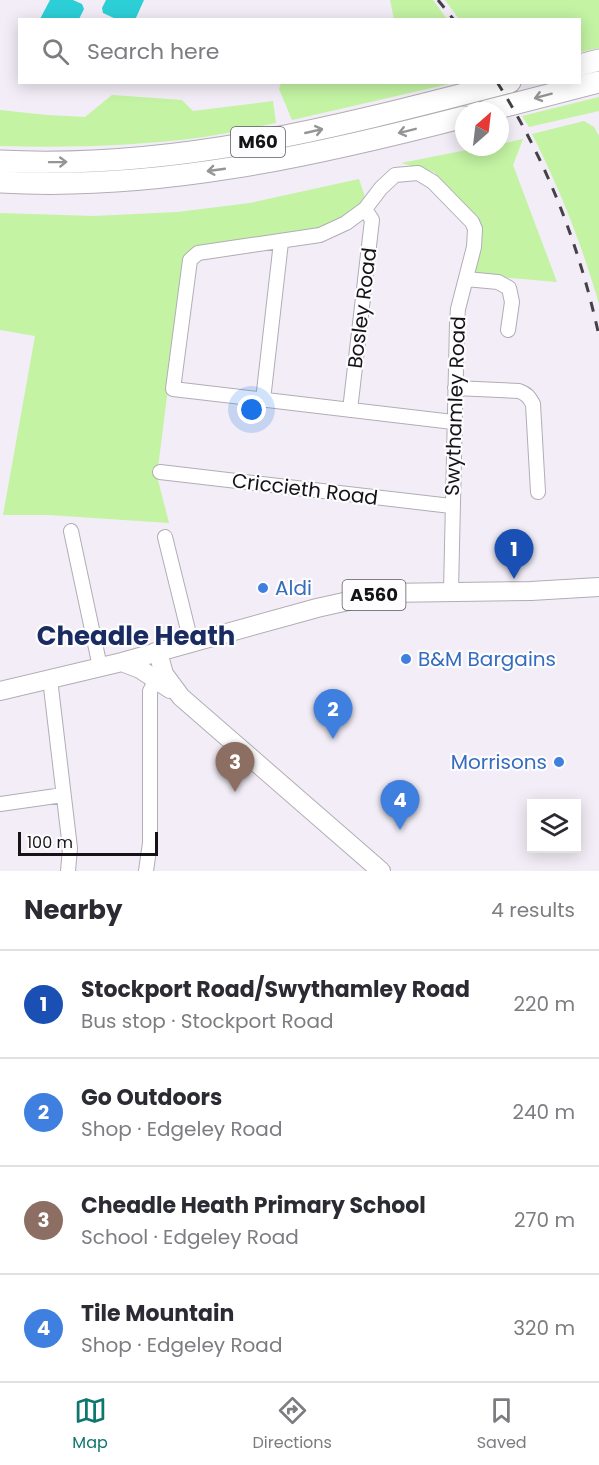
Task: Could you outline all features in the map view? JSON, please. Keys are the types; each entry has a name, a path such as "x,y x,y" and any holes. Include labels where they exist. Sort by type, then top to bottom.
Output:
{"highway":[{"path":"581,64 599,60"},
{"path":"509,105 599,82"},
{"name":"M60","path":"0,161 98,161 223,148 305,133 502,84"},
{"name":"M60","path":"0,182 90,183 210,171 275,161 455,119"}],"main road":[{"name":"A560","path":"0,691 122,662 154,670 190,642 384,593 531,591 599,587"},
{"path":"122,662 140,669 154,670 181,697 381,871"}],"street":[{"name":"Swythamley Road","path":"365,209 381,188 395,176 410,173 425,176 468,217 475,229 474,247 457,323 451,506 451,591"},
{"path":"365,209 346,223 320,235 198,253 190,260 173,389 453,422"},
{"name":"Bosley Road","path":"350,410 372,220 365,209"},
{"path":"262,400 281,242"},
{"path":"466,279 498,282 509,288 512,302 508,330"},
{"path":"455,388 519,392 526,394 530,399 533,404 538,492"},
{"name":"Criccieth Road","path":"160,472 451,506"},
{"path":"71,531 100,667"},
{"path":"165,537 190,642"},
{"path":"146,871 150,843 154,670"},
{"path":"50,679 70,848 68,871"},
{"path":"0,804 63,795"}],"green space":[{"path":"390,0 433,0 446,18 394,18"},
{"path":"445,0 599,0 599,48 581,52 581,18 458,18"},
{"path":"280,84 449,84 292,120 279,89"},
{"path":"112,95 182,100 193,111 273,101 276,123 204,137 154,142 76,146 0,146 0,110 85,117"},
{"path":"599,97 599,111 529,127 522,116"},
{"path":"584,121 594,127 599,136 599,304 570,217 532,134"},
{"path":"523,139 513,165 557,282 474,275 481,239 477,219 434,172 401,163 455,152 455,156 509,156 509,142"},
{"path":"359,179 366,200 328,228 194,252 172,391 167,396 157,476 169,523 49,515 3,515 35,336 0,330 0,213 94,216 177,212 250,203"}],"water":[{"path":"50,0 73,0 82,4 84,9 80,18 41,18"},
{"path":"106,0 144,0 136,18 114,18 103,13 102,8"}],"railway":[{"path":"438,0 452,18"},
{"path":"498,84 531,142 559,204 582,270 599,336"}],"place":[{"name":"Stockport Road/Swythamley Road","path":"514,579"},
{"name":"Aldi","path":"263,588"},
{"name":"B&M Bargains","path":"406,659"},
{"name":"Go Outdoors","path":"333,739"},
{"name":"Morrisons","path":"559,762"},
{"name":"Cheadle Heath Primary School","path":"235,792"},
{"name":"Tile Mountain","path":"400,830"}],"district":[{"name":"Cheadle Heath","path":"136,636"}]}
